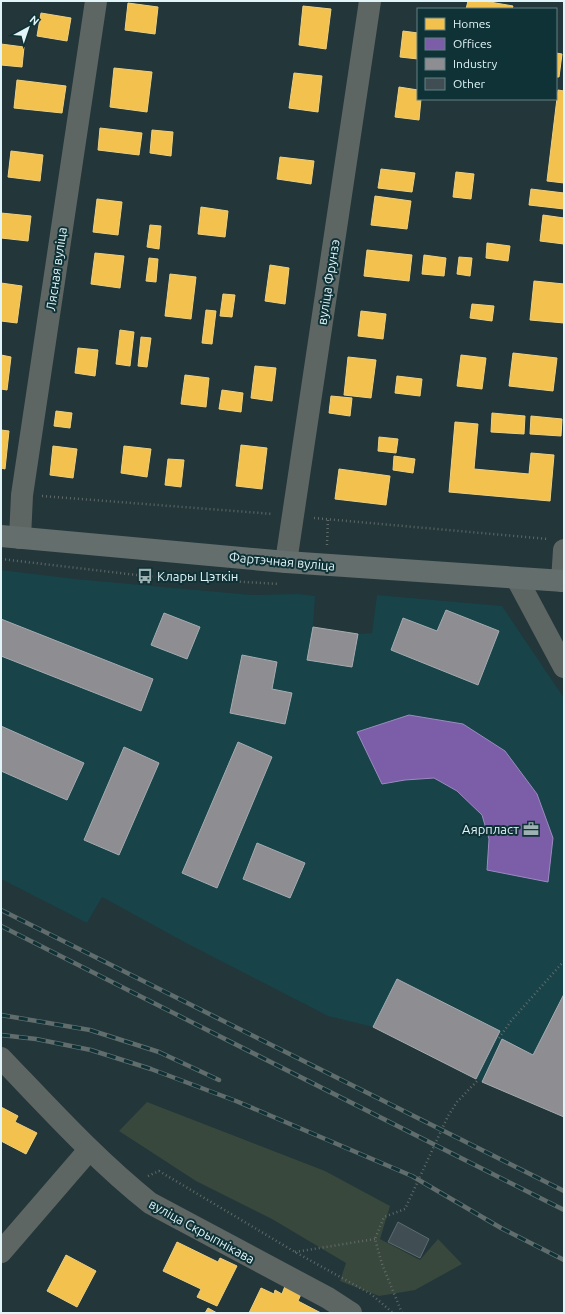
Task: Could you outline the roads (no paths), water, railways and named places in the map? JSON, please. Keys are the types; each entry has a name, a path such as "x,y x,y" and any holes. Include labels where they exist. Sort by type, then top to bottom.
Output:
{"main road":[{"name":"Фартэчная вуліца","path":"11,537 286,562 563,581"}],"street":[{"name":"Лясная вуліца","path":"11,537 22,495 96,1"},
{"name":"вуліца Фрунзэ","path":"286,562 370,1"},
{"path":"563,581 564,550"},
{"path":"517,579 564,667"},
{"name":"вуліца Скрыпнікава","path":"1,1058 89,1150 129,1187 150,1203 328,1298 351,1313"},
{"path":"1,1252 89,1150"}],"railway":[{"path":"1,910 564,1191"},
{"path":"1,926 564,1210"},
{"path":"1,1015 90,1030 159,1052 219,1080"},
{"path":"1,1035 36,1039 91,1050 151,1069 236,1101 412,1176 501,1228 564,1260"}],"place":[{"name":"Клары Цэткін","path":"145,576"},
{"name":"Аярпласт","path":"531,829"}]}
